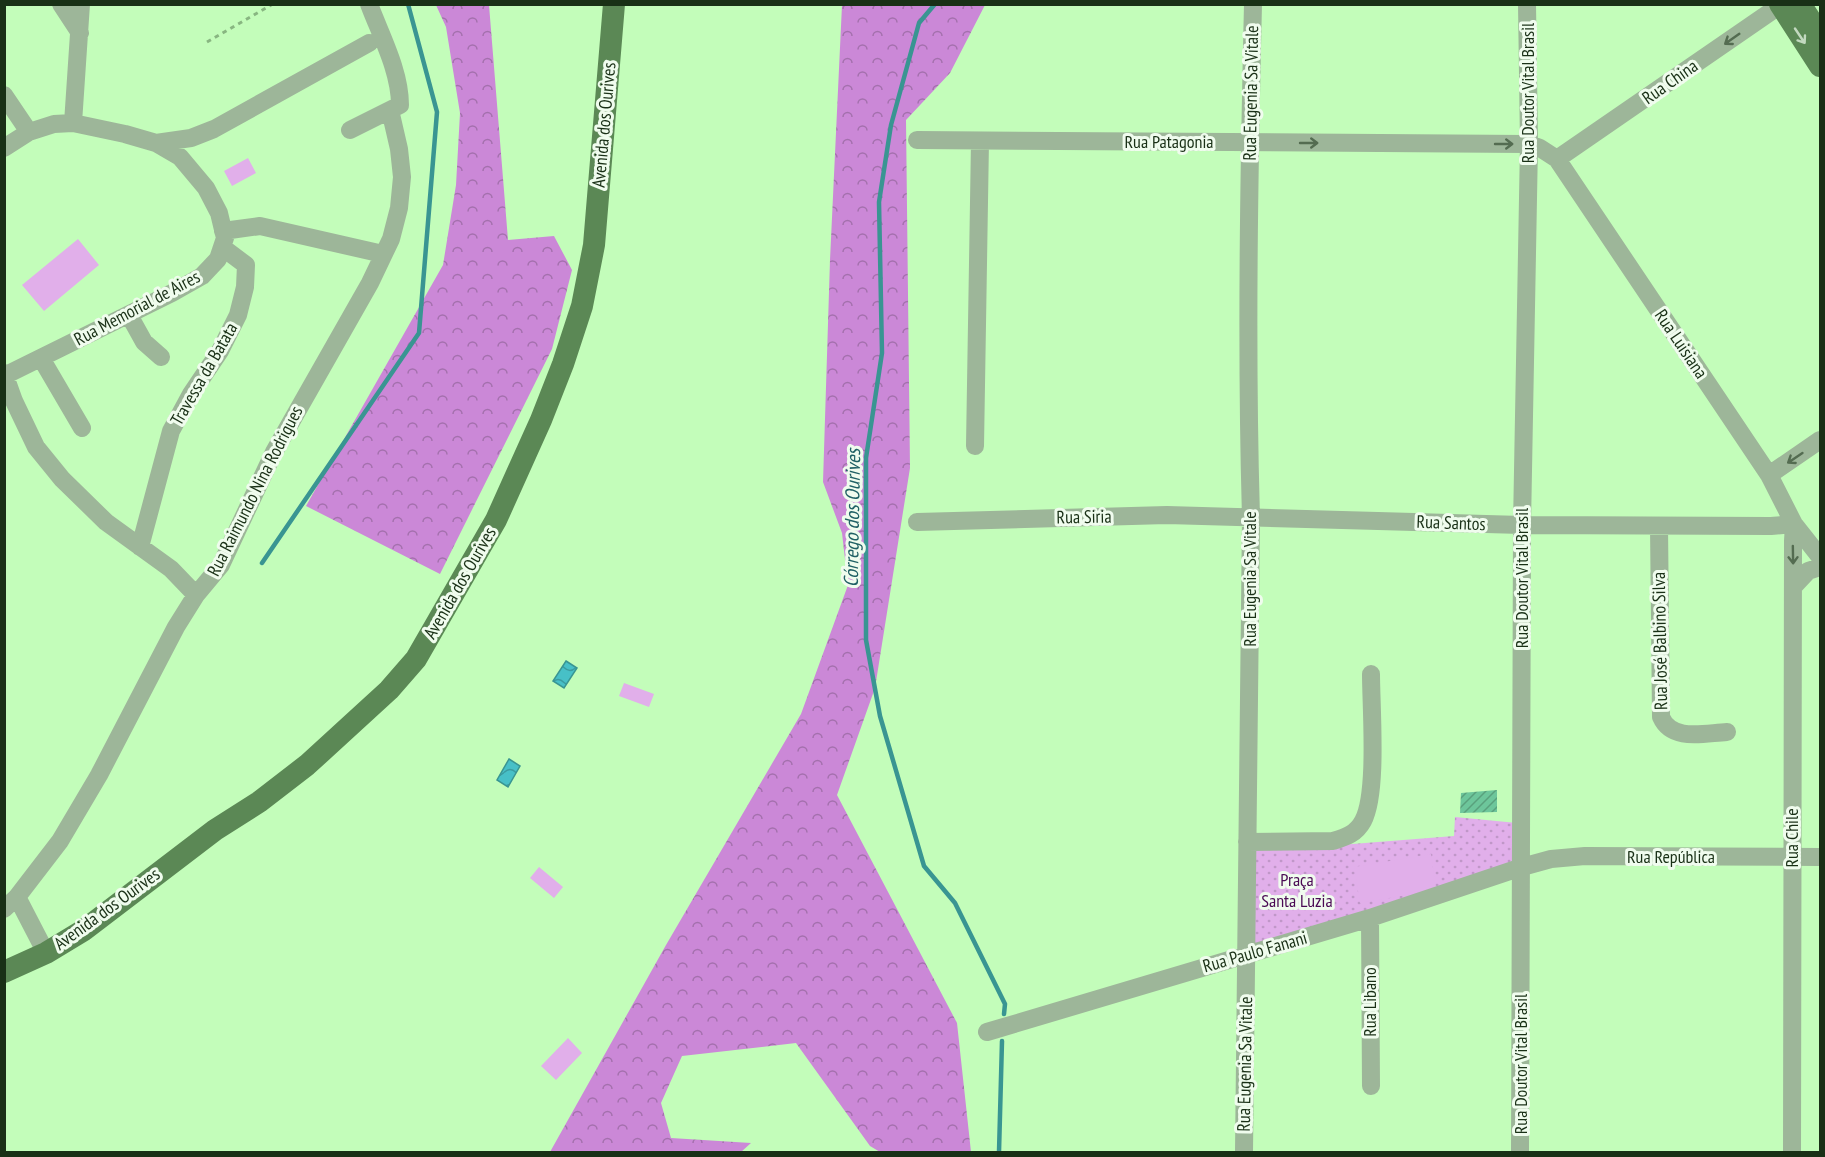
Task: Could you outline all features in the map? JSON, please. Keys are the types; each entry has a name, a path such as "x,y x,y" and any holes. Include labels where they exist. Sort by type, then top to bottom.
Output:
{"main road":[{"name":"Avenida dos Ourives","path":"4,972 46,953 84,930 215,830 259,802 307,765 389,690 421,650 501,509 545,411 582,306 594,245 614,4"},
{"path":"1786,5 1821,34"},
{"path":"1786,5 1821,66"}],"street":[{"path":"60,4 80,33"},
{"path":"73,123 81,4"},
{"path":"350,130 400,105 395,76 369,4"},
{"name":"Rua Eugenia Sa Vitale","path":"1244,1152 1251,517 1249,460 1250,143 1253,4"},
{"name":"Rua Doutor Vital Brasil","path":"1520,1152 1522,525 1528,144 1527,4"},
{"name":"Rua China","path":"1557,159 1786,5"},
{"path":"156,143 191,138 214,129 369,43"},
{"path":"4,95 29,132"},
{"name":"Rua Raimundo Nina Rodrigues","path":"11,903 60,841 99,776 176,627 196,595 221,565 274,452 370,283 391,239 399,208 402,177 399,149 390,110"},
{"path":"4,148 29,132 54,124 73,123 125,134 156,143 180,157 206,188 219,213 222,239 260,226 383,254"},
{"name":"Rua Patagonia","path":"917,140 1528,144"},
{"path":"975,446 980,141"},
{"name":"Rua Luisiana","path":"1528,144 1557,159 1769,475 1794,524 1821,557"},
{"name":"Rua Memorial de Aires","path":"5,374 172,294 202,276 218,259 222,239"},
{"name":"Travessa da Batata","path":"140,547 171,431 191,394 220,351 238,315 245,287 246,265 222,239"},
{"path":"129,315 144,342 161,357"},
{"path":"41,358 82,428"},
{"path":"5,374 14,401 36,447 75,494 106,522 171,569 196,595"},
{"path":"1769,475 1821,440"},
{"name":"Rua Siria","path":"917,522 1167,515 1251,517"},
{"name":"Rua Santos","path":"1251,517 1522,525 1771,526 1794,524"},
{"name":"Rua Chile","path":"1792,1152 1794,524"},
{"name":"Rua José Balbino Silva","path":"1659,526 1660,717 1665,726 1677,734 1727,732"},
{"path":"1792,587 1808,571 1821,567"},
{"path":"1247,842 1333,841 1347,837 1356,831 1365,814 1371,790 1371,674"},
{"name":"Rua República","path":"1522,867 1551,859 1585,856 1821,857"},
{"name":"Rua Paulo Fanani","path":"987,1032 1370,918 1522,867"},
{"path":"11,903 46,953"},
{"name":"Rua Libano","path":"1370,918 1371,1086"}],"path":[{"path":"207,42 273,4"}],"green space":[{"path":"436,5 489,5 508,240 554,236 572,270 552,349 440,574 306,506 443,265 456,185 460,113 446,27"},
{"path":"842,5 985,5 950,73 906,120 910,468 875,688 837,795 957,1023 971,1152 880,1152 870,1146 796,1043 682,1056 661,1103 671,1138 751,1143 741,1152 550,1152 666,945 801,714 848,585 842,533 823,482 830,260"},
{"path":"248,158 256,173 232,186 224,171"},
{"path":"78,239 99,265 44,311 22,285"},
{"path":"624,683 654,694 649,707 619,696"},
{"name":"Praça Santa Luzia","path":"1455,817 1517,823 1519,864 1252,948 1252,847 1327,846 1454,836"},
{"path":"1431,854 1436,890 1360,903 1354,867"},
{"path":"539,867 563,887 554,898 530,878"},
{"path":"568,1038 582,1053 556,1080 541,1066"}],"water":[{"path":"566,661 577,668 564,688 553,681"},
{"path":"509,759 520,766 508,787 497,780"}],"building":[{"path":"1497,790 1497,812 1460,813 1461,793"}],"waterway":[{"path":"262,563 419,333 437,112 408,4"},
{"name":"Córrego dos Ourives","path":"935,4 919,23 891,125 879,202 882,353 866,458 866,640 880,716 924,866 955,903 1005,1004 1004,1014"},
{"name":"Córrego dos Ourives","path":"999,1152 1002,1041"}]}
